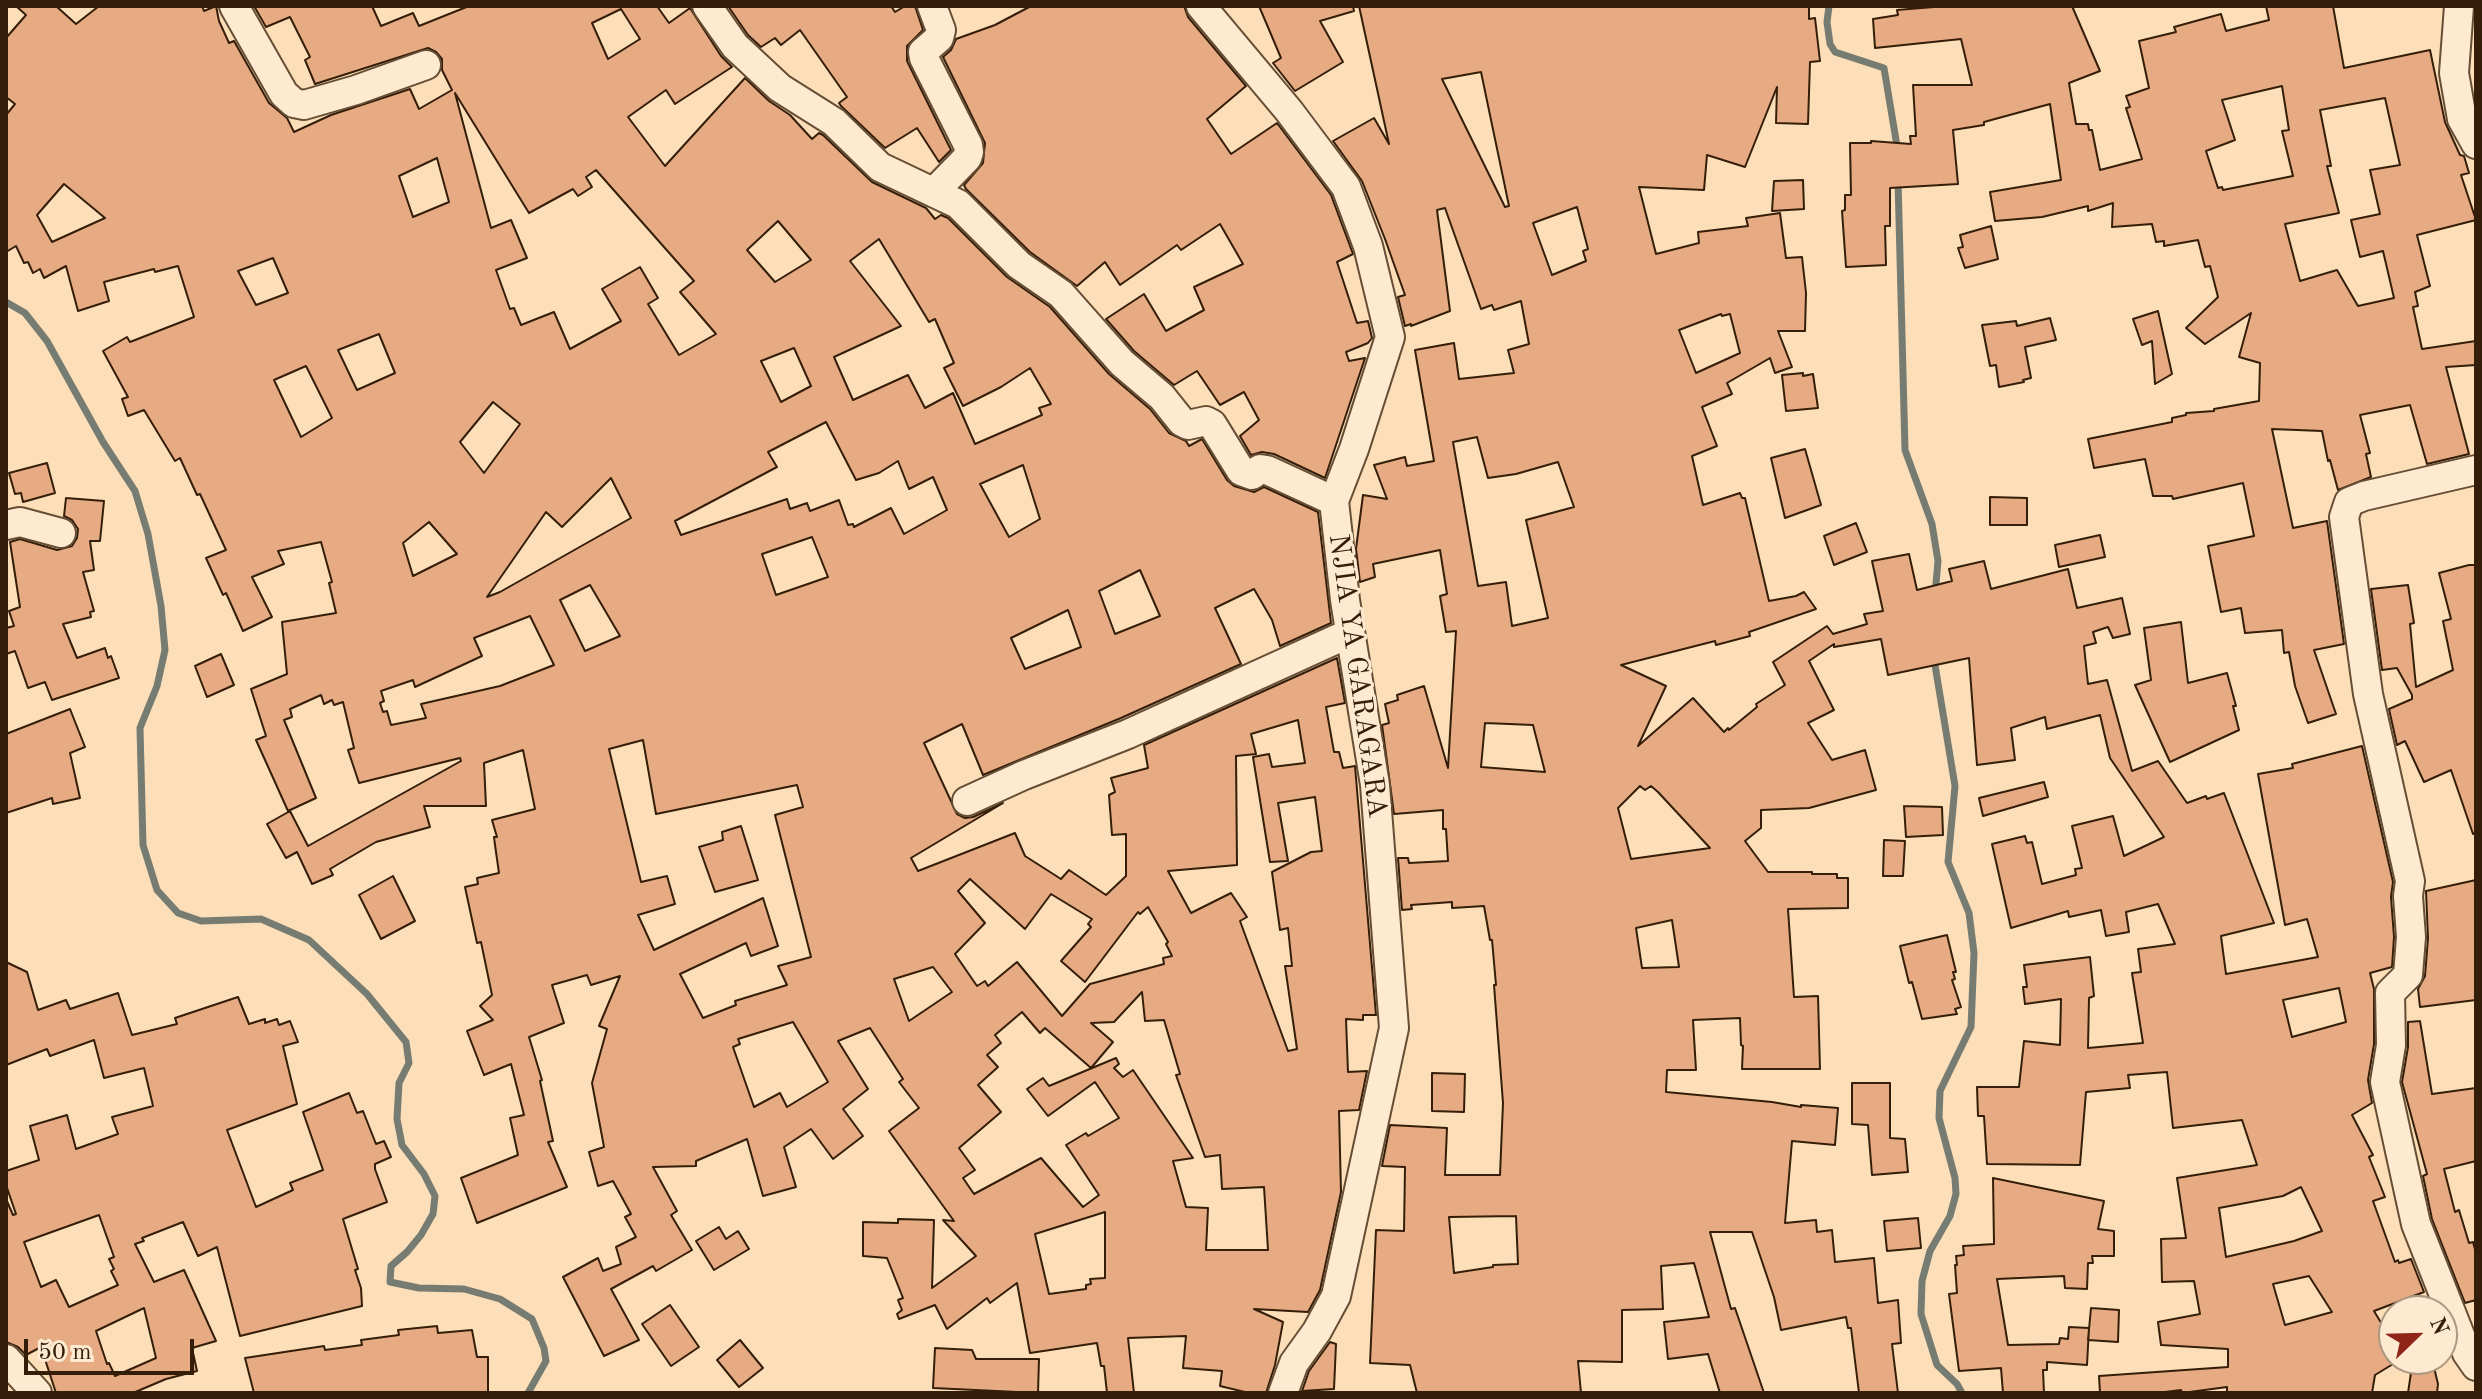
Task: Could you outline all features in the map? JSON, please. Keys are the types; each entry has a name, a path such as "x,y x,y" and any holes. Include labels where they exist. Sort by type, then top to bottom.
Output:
{"street":[{"path":"234,6 284,94 294,103 304,105 426,65"},
{"path":"707,6 735,46 780,88 834,122 880,167 958,204 1019,265 1061,294 1122,363 1162,397 1182,422 1188,425 1206,421 1212,424 1241,471 1252,475 1260,469 1267,470 1334,501"},
{"path":"932,6 941,30 939,38 923,52 924,58 969,152 967,158 934,192"},
{"name":"NJIA YA GARAGARA","path":"1201,6 1289,111 1346,187 1368,246 1390,337 1334,501 1350,633 1375,785 1394,1028 1336,1296 1317,1331 1294,1363 1283,1393"},
{"path":"2459,6 2454,73 2462,119 2476,144"},
{"path":"2476,470 2364,496 2349,502 2344,517 2368,694 2410,881 2408,975 2390,993 2391,1045 2385,1082 2416,1224 2467,1353 2476,1366"},
{"path":"6,525 20,522 61,533"},
{"path":"967,801 1114,740 1350,633"},
{"path":"6,1359 37,1393"}],"building":[{"path":"16,6 56,6 76,24 99,6 202,6 204,11 216,6 229,43 234,41 269,103 287,118 294,132 331,115 410,89 419,109 452,90 442,70 442,59 428,48 315,84 305,60 310,57 290,17 266,27 254,6 372,6 381,26 413,13 419,26 469,6 657,6 669,23 690,8 721,56 732,67 675,104 666,90 628,117 665,166 745,78 769,101 790,115 812,139 819,133 823,135 872,182 926,208 935,219 941,215 948,218 1007,277 1050,307 1109,374 1150,409 1169,433 1186,441 1189,446 1202,439 1227,480 1234,486 1254,492 1264,487 1318,512 1331,623 1280,646 1272,620 1254,589 1215,608 1241,664 983,775 962,724 924,743 957,814 965,818 973,817 1003,803 911,858 918,871 1015,833 1025,856 1061,879 1069,870 1106,895 1126,876 1126,834 1112,835 1109,795 1115,792 1111,778 1148,768 1144,745 1337,658 1345,703 1326,707 1334,752 1339,752 1343,768 1355,766 1376,1015 1363,1015 1363,1020 1346,1019 1348,1072 1367,1071 1359,1110 1339,1111 1341,1192 1320,1290 1308,1312 1254,1309 1283,1322 1266,1393 1249,1393 1220,1386 1222,1371 1183,1368 1186,1336 1128,1338 1134,1393 1107,1393 1097,1343 1030,1353 1017,1283 990,1303 987,1298 947,1329 935,1305 899,1319 897,1314 902,1310 898,1300 903,1298 887,1258 863,1256 863,1222 934,1220 932,1288 976,1256 943,1220 954,1221 889,1131 919,1108 899,1082 903,1079 870,1028 838,1041 868,1089 843,1109 863,1136 833,1159 811,1129 784,1147 796,1187 763,1196 747,1139 696,1161 696,1166 653,1167 677,1211 671,1215 692,1250 656,1271 653,1266 611,1289 639,1340 604,1356 563,1277 598,1258 603,1271 621,1264 616,1247 636,1237 625,1217 631,1214 613,1181 598,1186 589,1152 604,1147 592,1083 607,1029 599,1026 620,976 591,985 587,975 552,985 564,1023 529,1037 542,1080 553,1141 548,1142 567,1187 477,1223 461,1178 518,1155 510,1118 524,1115 511,1064 484,1075 467,1031 493,1020 480,1006 492,995 465,887 478,884 477,878 499,873 494,837 497,837 492,820 535,809 523,750 484,763 486,806 424,806 430,827 376,842 330,869 333,875 312,884 297,852 286,858 267,824 290,811 308,846 461,761 460,758 359,783 348,750 354,748 343,702 334,705 332,700 324,704 321,695 290,709 292,717 284,720 316,798 288,811 256,740 266,736 251,689 287,674 282,622 336,613 329,583 332,582 321,542 278,551 284,564 252,577 272,617 243,631 206,558 226,550 200,494 197,495 180,458 175,461 144,410 128,416 122,399 128,397 103,351 127,337 130,342 194,317 178,266 104,282 109,301 78,311 66,266 44,278 40,269 33,273 28,262 24,263 16,246 6,252 6,115 15,104 6,97 6,38 26,15","holes":["621,9 640,39 608,59 592,23","455,93 529,213 573,189 578,196 592,187 586,177 596,170 694,281 680,292 716,334 679,355 648,304 658,298 640,267 602,289 621,321 570,349 554,312 521,325 514,308 510,309 496,270 527,258 511,220 491,228","437,158 449,202 413,217 399,176","64,184 105,218 52,242 37,215","778,221 811,260 775,282 747,250","879,239 929,322 935,319 954,363 944,368 963,406 1030,368 1051,404 1039,408 1042,415 975,444 953,393 925,408 908,375 853,400 834,357 901,326 850,261","273,258 288,293 256,305 238,271","379,334 395,373 357,390 338,350","794,348 811,386 781,402 761,361","306,366 332,418 301,437 274,380","493,402 520,424 484,473 460,442","826,422 856,480 879,473 898,461 909,489 933,477 947,510 904,534 891,508 854,527 853,524 848,525 839,500 810,511 807,503 790,509 787,499 681,535 675,521 777,467 768,452","1023,465 1040,519 1009,537 980,484","611,478 631,518 487,597 546,512 562,527","429,522 457,554 413,576 403,543","812,537 828,577 776,595 762,554","1140,570 1160,616 1115,634 1099,591","590,585 620,636 585,651 560,600","1068,610 1081,647 1025,669 1011,638","530,616 554,665 500,686 421,704 426,718 391,725 387,711 383,712 380,703 384,701 381,691 413,680 415,687 482,656 474,638","1298,720 1305,763 1272,767 1269,754 1253,757 1270,862 1288,861 1278,803 1315,797 1322,851 1311,852 1272,872 1280,930 1288,928 1292,966 1285,966 1297,1049 1288,1051 1240,921 1247,917 1231,893 1191,913 1168,871 1237,865 1236,756 1256,754 1251,734","643,740 656,814 797,785 803,807 775,815 811,957 778,966 787,985 735,1001 736,1005 703,1018 680,974 746,943 751,956 778,946 763,898 654,950 638,915 675,904 667,876 641,882 609,749","970,879 1025,929 1051,894 1092,919 1088,924 1091,927 1061,961 1085,982 1138,912 1140,914 1148,907 1168,942 1166,944 1172,956 1163,958 1164,964 1090,984 1062,1016 1017,962 988,986 985,981 977,986 955,954 985,923 958,891","933,967 952,992 909,1021 894,979","1142,992 1145,1021 1164,1020 1180,1074 1176,1075 1205,1157 1220,1155 1222,1189 1264,1187 1268,1250 1206,1250 1208,1208 1186,1207 1173,1161 1193,1158 1133,1070 1123,1077 1114,1068 1119,1064 1116,1058 1049,1086 1043,1078 1027,1089 1048,1116 1095,1082 1119,1118 1066,1145 1099,1195 1083,1207 1041,1158 974,1194 963,1178 975,1170 959,1148 1001,1112 978,1085 998,1067 987,1055 1001,1043 995,1035 1022,1012 1040,1033 1045,1028 1091,1068 1113,1042 1091,1023 1114,1022","793,1022 828,1082 787,1107 780,1093 754,1107 733,1047 740,1044 738,1039","1105,1212 1105,1278 1090,1279 1091,1284 1086,1285 1086,1289 1049,1294 1035,1234"]},
{"path":"728,6 891,6 895,12 905,6 915,6 923,30 907,46 907,61 951,150 939,162 917,128 885,148 841,106 839,103 847,97 800,30 781,45 775,38 761,47 748,35"},
{"path":"1031,6 1184,6 1188,17 1246,86 1207,119 1231,154 1277,123 1331,195 1353,254 1337,262 1357,323 1368,321 1372,338 1368,343 1346,352 1349,361 1365,358 1325,478 1274,454 1262,452 1251,455 1240,436 1259,420 1244,392 1220,405 1197,371 1174,385 1134,351 1106,319 1144,294 1166,331 1204,310 1194,287 1243,264 1220,224 1181,250 1177,245 1120,285 1105,262 1077,286 1030,252 966,189 964,185 983,163 985,143 943,57 956,39 995,25"},
{"path":"1259,6 1353,6 1354,11 1320,21 1343,62 1295,91 1273,63 1281,58"},
{"path":"1359,6 1809,6 1809,19 1815,18 1820,61 1810,62 1808,124 1776,123 1777,87 1745,167 1707,155 1704,190 1639,187 1656,254 1699,243 1698,232 1748,226 1746,218 1780,213 1786,258 1802,257 1806,293 1805,331 1778,331 1792,367 1775,373 1770,358 1727,383 1732,394 1702,407 1717,446 1692,456 1703,505 1740,493 1745,498 1769,601 1804,592 1816,609 1749,632 1750,636 1716,645 1715,641 1621,665 1666,686 1638,746 1693,698 1724,732 1729,730 1757,707 1756,704 1785,685 1773,662 1827,626 1833,634 1867,624 1864,614 1883,611 1872,561 1909,554 1917,590 1952,581 1949,569 1984,561 1991,589 2068,569 2077,608 2122,598 2130,634 2113,638 2108,627 2093,632 2096,643 2084,646 2088,684 2107,680 2132,771 2158,761 2187,803 2224,793 2274,923 2221,936 2226,974 2318,957 2307,919 2285,925 2258,774 2293,768 2292,764 2362,746 2393,882 2394,937 2392,967 2370,973 2374,989 2374,1044 2368,1080 2372,1103 2352,1115 2373,1155 2369,1157 2385,1197 2373,1201 2395,1262 2411,1259 2424,1292 2416,1295 2378,1295 2378,1309 2374,1311 2378,1318 2378,1373 2372,1393 2227,1393 2227,1387 2182,1393 2181,1390 2100,1393 2099,1376 2228,1367 2228,1349 2161,1345 2158,1322 2200,1314 2194,1281 2162,1282 2161,1239 2186,1238 2177,1178 2257,1165 2242,1120 2173,1128 2167,1072 2128,1075 2130,1088 2086,1092 2080,1165 1987,1164 1984,1116 1978,1116 1977,1087 2019,1087 2024,1041 2060,1045 2061,999 2025,1004 2023,987 2027,987 2024,965 2090,957 2094,996 2089,998 2088,1048 2143,1043 2132,973 2141,972 2138,949 2175,944 2158,904 2126,912 2129,932 2106,936 2101,910 2069,917 2068,911 2011,928 1992,844 2025,836 2027,843 2032,842 2042,884 2076,875 2075,869 2082,868 2072,826 2113,816 2124,856 2164,837 2110,758 2100,715 2047,729 2045,717 2011,728 2015,760 1977,765 1969,658 1888,675 1881,639 1834,647 1834,644 1809,661 1834,710 1808,723 1832,760 1865,750 1876,790 1809,808 1761,810 1761,828 1745,841 1768,872 1812,872 1848,878 1848,908 1788,909 1794,997 1818,996 1820,1069 1742,1069 1740,1018 1693,1020 1696,1070 1667,1070 1666,1092 1801,1107 1838,1108 1835,1145 1792,1141 1785,1223 1816,1220 1817,1232 1832,1230 1835,1262 1874,1258 1878,1303 1898,1300 1901,1343 1892,1344 1898,1393 1859,1393 1851,1328 1848,1328 1846,1317 1781,1330 1774,1297 1752,1232 1710,1232 1731,1309 1735,1308 1764,1393 1720,1393 1708,1354 1668,1359 1664,1322 1709,1317 1694,1263 1661,1266 1663,1309 1622,1310 1622,1362 1578,1361 1581,1393 1417,1393 1410,1365 1370,1363 1376,1230 1404,1231 1405,1167 1382,1166 1390,1125 1447,1128 1445,1175 1500,1175 1503,1103 1492,940 1484,906 1452,908 1452,902 1411,905 1412,909 1402,910 1398,858 1408,858 1409,863 1448,861 1443,810 1394,814 1382,725 1389,723 1385,704 1398,700 1397,695 1424,686 1448,768 1456,631 1446,632 1440,596 1447,594 1440,550 1373,564 1375,577 1360,582 1356,549 1363,495 1387,499 1374,465 1405,457 1407,466 1434,461 1415,350 1454,343 1459,379 1514,373 1508,350 1529,344 1521,301 1494,310 1492,305 1481,309 1445,208 1437,210 1450,311 1405,326 1398,297 1405,295 1385,239 1362,181 1333,141 1374,118 1389,144","holes":["1481,72 1509,206 1505,207 1442,79","1577,207 1588,249 1583,251 1586,261 1552,275 1533,223","1721,314 1730,314 1740,353 1696,373 1679,330","1477,437 1488,478 1558,462 1574,507 1526,520 1548,618 1512,626 1506,582 1478,586 1453,442","1485,723 1533,725 1545,772 1481,767","1640,786 1645,790 1651,786 1658,792 1710,848 1631,859 1618,808","1672,920 1679,967 1642,968 1636,928","2339,988 2346,1022 2292,1037 2283,1000","2301,1187 2322,1231 2226,1257 2219,1208 2283,1196","1516,1216 1518,1264 1493,1265 1454,1273 1449,1217","2309,1276 2332,1312 2285,1325 2273,1284"]},
{"path":"1946,6 2072,6 2100,71 2069,83 2076,124 2088,124 2089,130 2092,130 2100,170 2142,159 2126,108 2130,107 2126,96 2149,88 2139,41 2176,32 2174,27 2221,14 2226,31 2269,20 2266,6 2333,6 2344,68 2430,50 2445,122 2460,155 2464,156 2469,173 2461,175 2476,220 2417,235 2430,286 2415,292 2418,306 2413,307 2422,349 2476,341 2476,365 2446,367 2469,454 2427,464 2410,405 2360,415 2370,453 2366,454 2371,477 2338,490 2322,431 2272,429 2293,528 2327,521 2344,644 2314,650 2336,714 2308,723 2295,686 2289,652 2284,653 2282,630 2245,633 2241,608 2221,612 2208,546 2254,536 2243,483 2173,499 2172,496 2153,496 2145,459 2094,468 2088,439 2172,422 2172,418 2186,413 2214,411 2259,401 2260,363 2239,357 2251,313 2205,344 2186,328 2218,297 2210,266 2205,267 2198,240 2164,246 2164,241 2156,242 2152,224 2112,227 2113,203 2088,211 2088,206 2042,217 1995,221 1990,192 2061,180 2050,104 1984,122 1984,125 1953,130 1958,184 1890,188 1890,226 1885,226 1886,265 1846,267 1842,211 1845,210 1845,195 1851,195 1850,143 1911,144 1910,136 1916,136 1913,85 1972,85 1961,39 1875,48 1873,19 1898,15 1897,10","holes":["2282,86 2289,130 2282,131 2293,176 2223,190 2222,187 2218,188 2206,151 2235,140 2222,100","2385,98 2400,165 2370,170 2380,214 2351,220 2360,257 2383,251 2394,298 2358,306 2337,270 2300,281 2285,224 2339,213 2327,166 2331,166 2320,110"]},
{"path":"1803,180 1804,209 1772,211 1774,181"},
{"path":"1991,226 1998,259 1965,268 1958,248 1963,247 1960,235"},
{"path":"2158,311 2172,374 2155,384 2152,341 2142,345 2133,319"},
{"path":"2050,318 2056,340 2025,347 2031,378 1999,387 1996,365 1990,366 1982,325 2016,321 2017,326"},
{"path":"1803,373 1803,376 1813,374 1818,408 1786,411 1782,375"},
{"path":"1805,449 1821,505 1785,518 1771,458"},
{"path":"47,463 55,493 23,502 21,493 15,494 9,473"},
{"path":"1990,497 2027,498 2027,525 1990,525"},
{"path":"66,498 104,501 100,541 90,541 94,570 83,572 94,611 90,612 91,617 63,624 77,658 105,648 119,678 52,700 45,682 28,688 15,651 6,654 6,628 14,626 9,611 20,607 10,542 20,539 57,550 72,546 78,529 72,520 64,516"},
{"path":"1856,523 1867,552 1834,565 1824,536"},
{"path":"2100,535 2105,557 2059,567 2055,545"},
{"path":"2476,565 2476,833 2473,834 2451,770 2424,782 2405,741 2397,745 2389,709 2412,699 2412,695 2397,668 2382,670 2371,589 2408,585 2414,623 2410,624 2416,687 2453,670 2443,621 2451,619 2439,573"},
{"path":"2181,622 2188,683 2227,673 2239,730 2170,762 2135,685 2151,680 2144,628"},
{"path":"221,654 234,685 207,697 195,666"},
{"path":"70,709 85,747 70,753 80,798 53,804 52,798 6,813 6,734"},
{"path":"2044,782 2048,797 1983,816 1979,798"},
{"path":"1904,806 1942,807 1943,835 1906,837"},
{"path":"741,826 758,880 715,892 699,847 723,840 722,832"},
{"path":"1884,840 1905,841 1903,876 1883,876"},
{"path":"393,876 415,921 381,939 359,895"},
{"path":"2476,880 2476,1000 2420,1007 2418,989 2425,976 2428,938 2426,891"},
{"path":"1947,935 1956,972 1953,972 1955,979 1952,980 1961,1007 1955,1009 1957,1014 1922,1019 1900,946"},
{"path":"6,962 27,972 38,1010 66,1000 70,1009 118,993 132,1035 177,1024 175,1018 238,997 249,1024 265,1019 265,1023 277,1019 279,1025 290,1021 298,1042 283,1046 297,1104 227,1130 256,1207 293,1190 290,1183 323,1170 303,1112 349,1093 357,1113 363,1111 376,1144 384,1141 391,1157 375,1164 387,1202 343,1219 358,1269 355,1270 361,1288 362,1306 240,1336 217,1247 198,1256 183,1222 142,1238 144,1241 135,1244 154,1282 184,1270 216,1341 192,1348 197,1371 166,1379 133,1393 56,1393 41,1347 26,1355 6,1342 6,1199 13,1215 16,1214 6,1185 6,1171 39,1160 30,1126 67,1115 76,1149 118,1134 112,1117 153,1106 144,1068 104,1078 94,1040 50,1056 47,1049 6,1065","holes":["99,1215 114,1257 109,1259 118,1285 69,1307 56,1280 41,1287 24,1242","144,1308 156,1358 115,1376 107,1364 96,1331"]},
{"path":"2420,1021 2432,1094 2476,1088 2476,1161 2444,1169 2455,1212 2459,1210 2469,1243 2473,1242 2476,1253 2476,1300 2465,1303 2432,1219 2423,1176 2427,1174 2402,1082 2408,1047 2408,1022"},
{"path":"1432,1073 1465,1074 1464,1112 1432,1111"},
{"path":"1852,1083 1890,1083 1890,1138 1905,1139 1908,1172 1872,1175 1868,1125 1852,1124"},
{"path":"1993,1178 2104,1201 2098,1229 2114,1231 2114,1256 2092,1256 2093,1263 2088,1263 2087,1289 2065,1288 2064,1276 1997,1279 2008,1345 2059,1344 2060,1338 2068,1339 2069,1327 2089,1328 2087,1365 2047,1362 2047,1370 2043,1370 2044,1393 2003,1393 2001,1368 1959,1371 1949,1294 1957,1293 1956,1256 1964,1255 1963,1246 1994,1244"},
{"path":"1918,1218 1921,1248 1887,1251 1884,1221"},
{"path":"719,1227 726,1239 738,1231 749,1249 714,1270 696,1241"},
{"path":"670,1305 699,1347 671,1366 642,1324"},
{"path":"2091,1308 2119,1310 2118,1342 2088,1340"},
{"path":"437,1326 438,1333 472,1330 477,1357 488,1357 488,1393 254,1393 245,1358 324,1346 325,1350 362,1345 361,1340 399,1335 398,1330"},
{"path":"740,1340 763,1368 739,1387 717,1360"},
{"path":"1330,1342 1336,1344 1334,1389 1302,1391 1309,1371"},
{"path":"935,1348 972,1350 976,1359 1039,1359 1038,1393 933,1388"},
{"path":"2411,1375 2436,1375 2437,1393 2408,1393"}],"waterway":[{"path":"1829,6 1827,22 1830,44 1835,52 1884,68 1898,152"},
{"path":"1898,180 1905,450 1932,524 1938,561 1935,595"},
{"path":"6,302 25,313 47,341 103,442 135,491 148,534 161,606 165,650 157,686 140,728 143,845 157,890 178,913 201,921 261,919 309,940 367,994 406,1042 409,1063 399,1083 397,1119 402,1145 424,1174 435,1196 433,1214 421,1235 391,1266 390,1282 419,1288 464,1289 500,1299 532,1319 546,1361 528,1393"},
{"path":"1934,659 1955,786 1948,862 1969,913 1974,953 1971,1027 1940,1091 1939,1118 1955,1178 1956,1194 1950,1216 1930,1251 1922,1281 1921,1314 1937,1365 1962,1393"}]}
